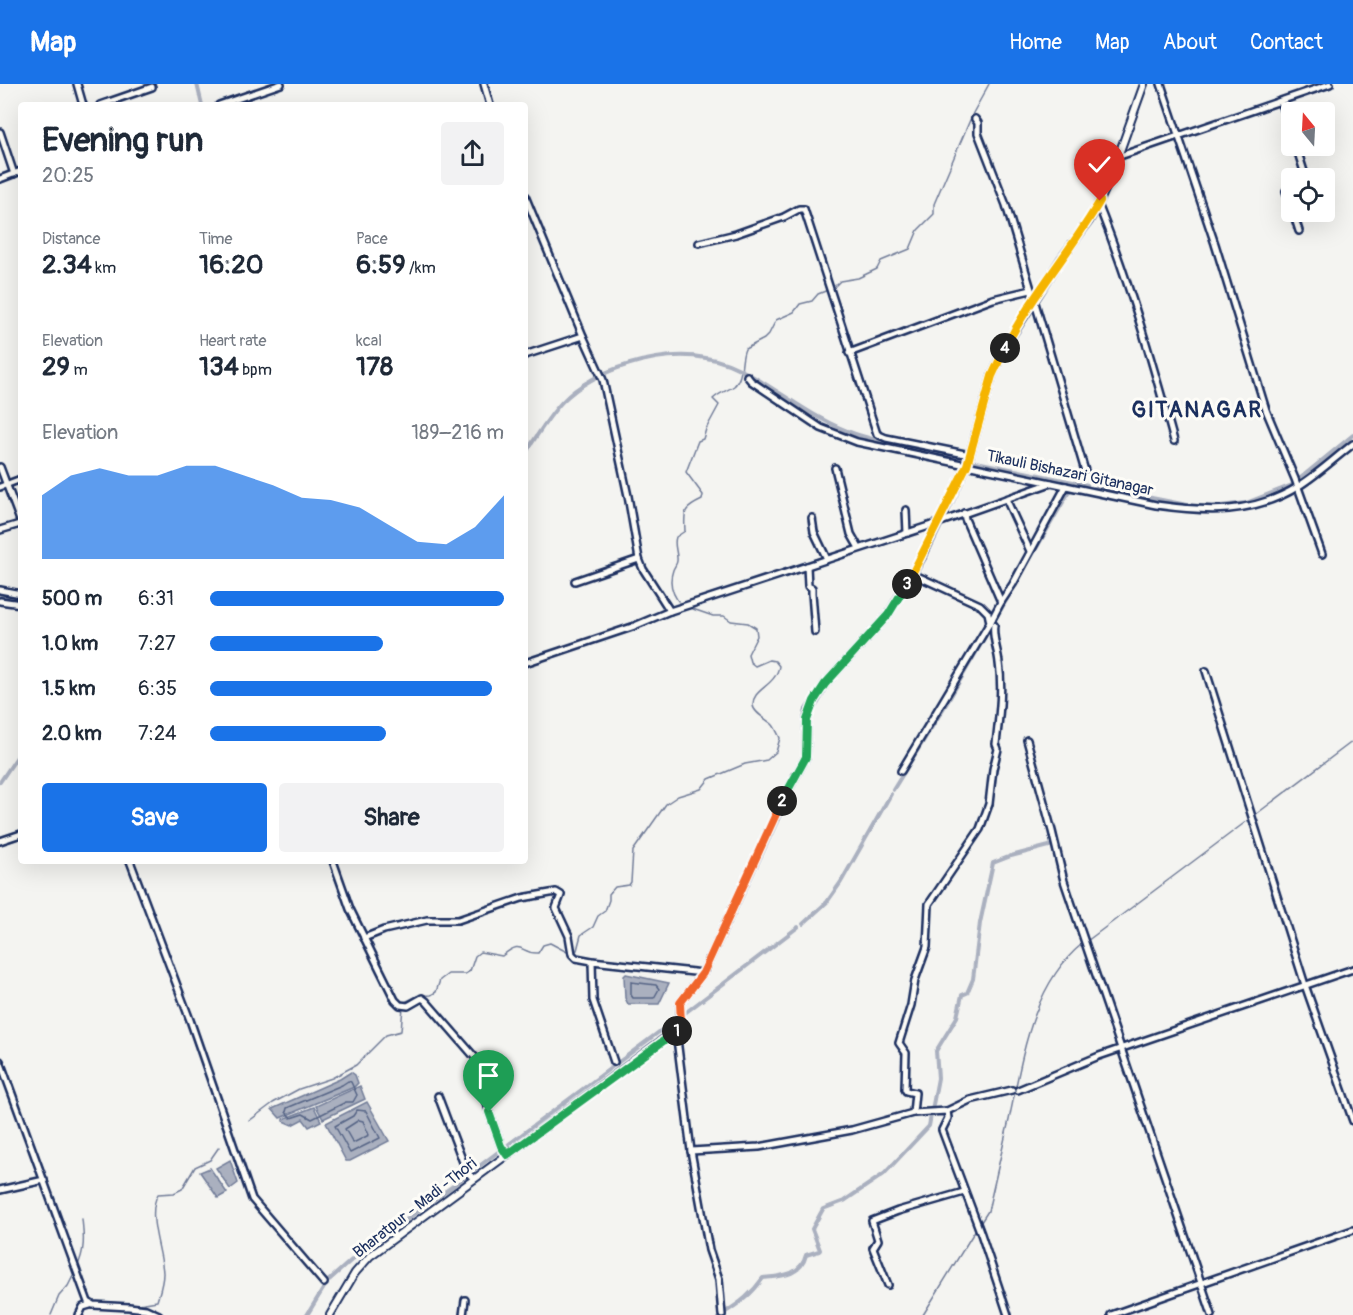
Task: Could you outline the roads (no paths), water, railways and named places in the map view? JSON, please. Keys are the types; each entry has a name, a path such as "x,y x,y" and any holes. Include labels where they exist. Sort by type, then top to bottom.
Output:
{"main road":[{"path":"676,1031 681,1023 680,1003 703,973 785,796 806,757 809,711 825,684 888,615 913,574 968,461 992,376 1006,345 1098,204 1110,179 1144,84"},
{"name":"Bharatpur - Madi -Thori","path":"330,1315 362,1264 616,1073 676,1031"}],"street":[{"path":"77,84 82,102"},
{"path":"227,102 281,84"},
{"path":"484,84 489,102"},
{"path":"1161,84 1266,410 1297,484 1322,554"},
{"path":"1117,157 1329,84"},
{"path":"109,102 152,87"},
{"path":"975,119 978,123 978,133 1006,205 1085,471"},
{"path":"0,132 14,174"},
{"path":"0,179 18,172"},
{"path":"528,203 601,375 628,496 639,559 670,611"},
{"path":"1098,204 1144,336 1174,441"},
{"path":"699,243 736,234 802,208 877,434 968,461"},
{"path":"1296,222 1299,231"},
{"path":"849,353 993,300 1031,290"},
{"path":"528,355 584,336"},
{"name":"Tikauli Bishazari Gitanagar","path":"747,376 783,404 821,428 857,442 968,461 1066,486 1156,505 1198,511 1237,509 1270,500 1297,484 1353,444"},
{"path":"0,467 3,486 18,518"},
{"path":"835,468 851,534 859,548"},
{"path":"3,486 18,480"},
{"path":"528,662 632,627 670,611 1053,483"},
{"path":"902,771 965,662 993,622 1001,602 1066,486"},
{"path":"1006,499 1030,550"},
{"path":"906,510 908,533"},
{"path":"964,513 1001,602"},
{"path":"812,518 814,532 827,559"},
{"path":"0,530 18,525"},
{"path":"575,581 639,559"},
{"path":"807,566 808,586 812,588 815,632"},
{"path":"913,574 980,605 988,613 990,622 993,622"},
{"path":"0,590 18,593"},
{"path":"0,601 18,604"},
{"path":"914,1113 916,1096 915,1093 905,1089 906,1053 899,1043 911,1005 915,980 927,947 929,904 980,829 989,804 998,749 996,744 1000,699 999,663 993,622"},
{"path":"1206,671 1305,985 1353,1121"},
{"path":"1027,740 1053,831 1064,881 1212,1315"},
{"path":"0,841 18,835"},
{"path":"131,864 252,1198 324,1283"},
{"path":"334,864 350,909 395,1000 400,1005 408,1006 422,998 426,1000 479,1062 489,1112 501,1146 507,1155"},
{"path":"364,938 384,930 427,920 458,920 522,898 556,892 561,895 556,908 557,912 576,958 703,973"},
{"path":"592,961 593,1000 614,1062"},
{"path":"691,1151 759,1147 852,1130 914,1113 947,1111 970,1100 1015,1090 1099,1056 1353,969"},
{"path":"676,1031 691,1151 710,1250 719,1279 722,1315"},
{"path":"0,1061 90,1305"},
{"path":"438,1096 467,1172 474,1179"},
{"path":"947,1111 948,1118 942,1130 1008,1315"},
{"path":"0,1190 44,1180"},
{"path":"888,1285 873,1248 878,1240 872,1221 964,1192"},
{"path":"1111,1315 1353,1230"},
{"path":"463,1315 465,1300"},
{"path":"79,1315 83,1307 90,1305 131,1307 159,1315"}],"water":[{"path":"626,974 669,983 659,1004 628,1004 625,998 624,976"},
{"path":"351,1072 358,1083 354,1087 280,1118 272,1109 340,1079"},
{"path":"360,1086 365,1099 323,1119 316,1106"},
{"path":"367,1102 389,1141 346,1161 326,1123"},
{"path":"314,1107 321,1121 309,1127 303,1119 292,1125 283,1121 283,1119"},
{"path":"230,1160 238,1183 230,1189 216,1168"},
{"path":"210,1168 227,1193 218,1198 200,1172"}],"waterway":[{"path":"197,84 201,102"},
{"path":"682,606 673,593 671,585 673,570 677,563 675,540 685,531 688,508 702,500 703,495 686,472 698,441 703,439 719,405 713,399 734,386 741,373 745,349 764,339 776,320 794,312 800,304 812,301 818,294 833,288 840,281 858,278 877,269 881,261 910,249 918,230 934,214 934,204 973,113 989,84"},
{"path":"528,450 562,402 592,380 629,364 669,356 688,356 712,359 736,367 815,415 855,434 906,448 1087,485"},
{"path":"1096,487 1187,505 1212,507 1246,503 1292,485 1353,435"},
{"path":"893,790 948,701 1070,490"},
{"path":"0,596 18,599"},
{"path":"574,953 581,935 593,927 598,916 605,911 609,894 615,887 629,885 631,882 633,851 666,804 678,796 701,789 709,779 745,764 767,760 776,752 780,738 773,725 755,711 753,705 756,695 774,678 779,666 775,661 769,660 755,666 750,662 748,654 757,636 756,628 748,623 731,621 724,616 713,616 687,607"},
{"path":"1255,815 1353,741"},
{"path":"0,782 18,755"},
{"path":"803,924 827,902 841,882 891,794"},
{"path":"1087,941 1251,818"},
{"path":"724,1313 745,1298 763,1278 789,1274 800,1267 806,1255 819,1251 812,1229 823,1209 844,1201 884,1174 929,1126 938,1078 936,1051 957,1017 962,995 967,993 973,979 980,923 993,863 1053,845"},
{"path":"685,1013 798,927"},
{"path":"405,1002 417,996 431,995 436,992 440,980 448,974 465,974 470,971 475,956 480,952 502,956 518,947 538,953 543,945 550,943 569,953"},
{"path":"979,1225 988,1211 1031,1025 1051,981 1065,961 1082,944"},
{"path":"249,1121 273,1103 299,1089 332,1078 356,1065 386,1035 401,1031 403,1007"},
{"path":"505,1147 679,1017"},
{"path":"133,1305 157,1301 162,1284 162,1264 154,1222 155,1202 158,1194 174,1193 182,1189 195,1167 210,1160 219,1147"},
{"path":"470,1173 502,1149"},
{"path":"307,1315 328,1281 355,1257 468,1175"},
{"path":"77,1267 83,1244 82,1219"},
{"path":"923,1315 976,1229"},
{"path":"51,1315 59,1296 68,1286 75,1272"},
{"path":"129,1315 132,1310"}],"district":[{"name":"GITANAGAR","path":"1197,410"}]}
